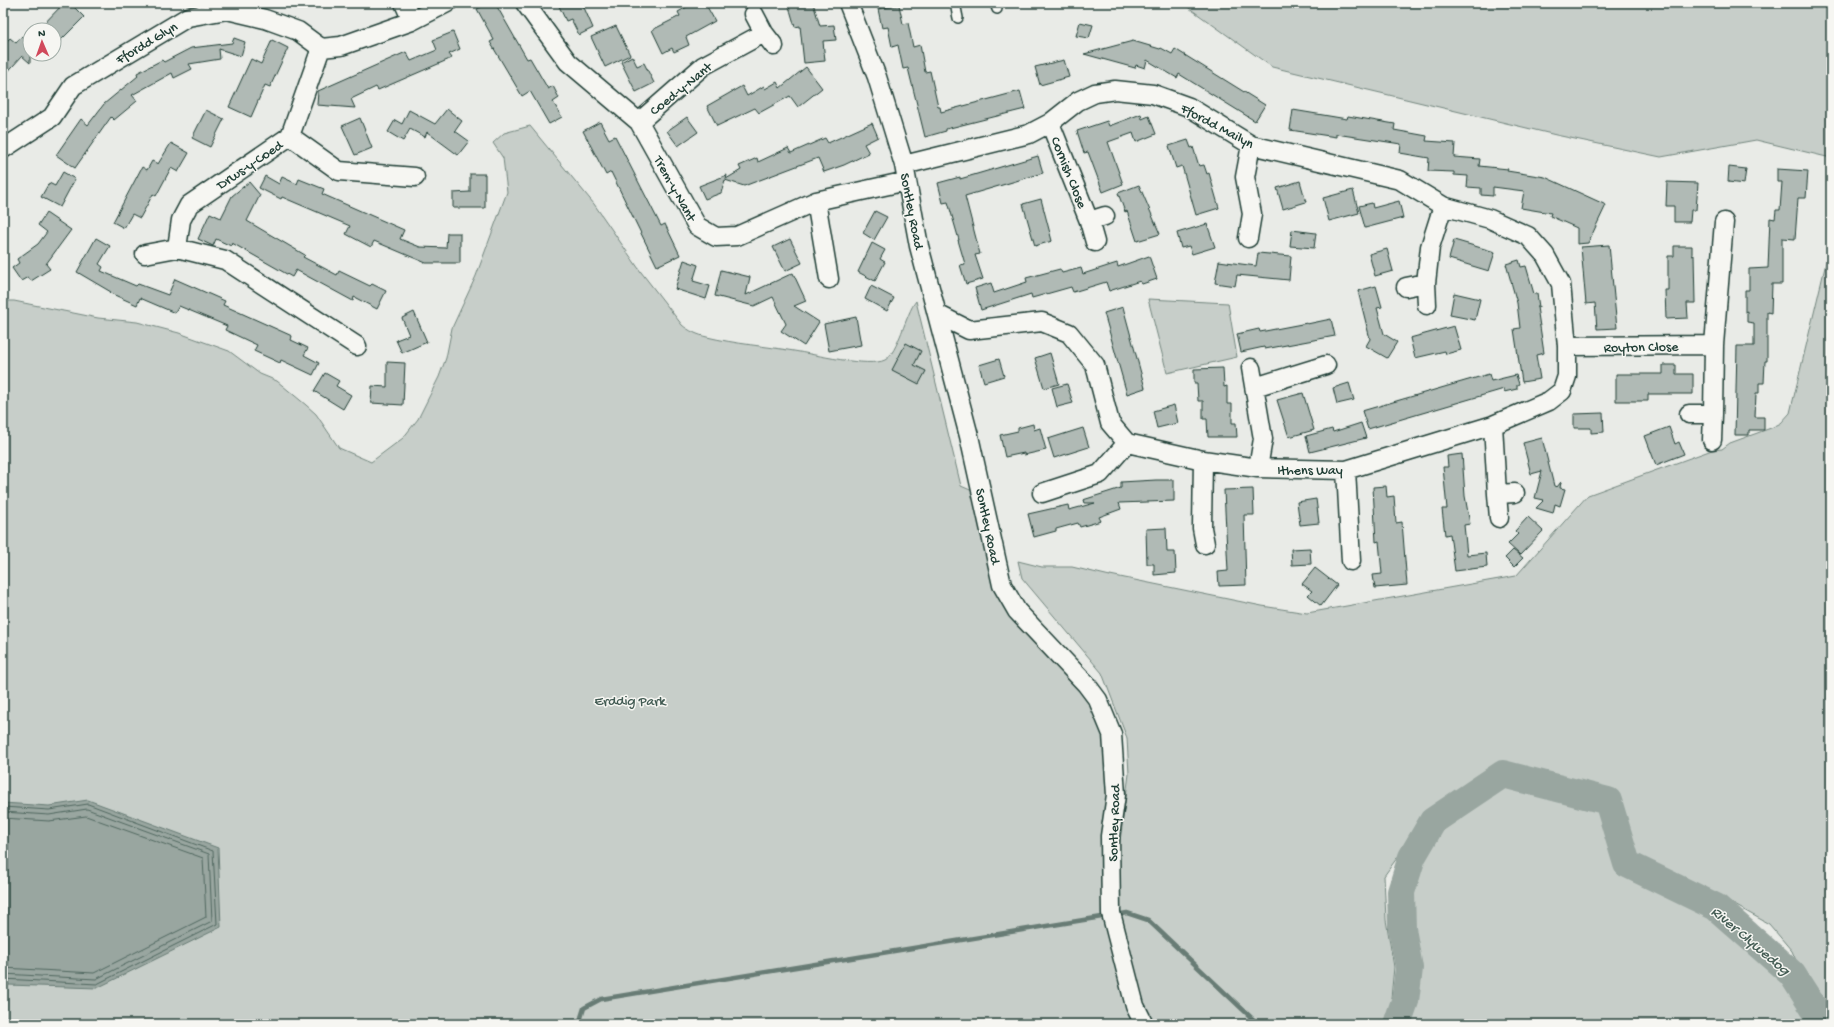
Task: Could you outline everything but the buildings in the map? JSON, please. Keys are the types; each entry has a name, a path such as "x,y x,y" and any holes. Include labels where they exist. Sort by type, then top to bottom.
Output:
{"street":[{"path":"404,3 412,21"},
{"path":"321,48 341,46 412,21 447,3"},
{"name":"Trem-y-Nant","path":"525,3 568,62 639,122 697,226 716,237 738,236 816,201 905,173"},
{"name":"Sontley Road","path":"848,3 876,77 905,173 919,246 970,444 1002,585 1017,611 1086,684 1098,700 1112,734 1116,795 1110,836 1112,918 1135,1006 1144,1024"},
{"name":"Ffordd Glyn","path":"3,149 52,118 73,86 188,10 227,10 265,19 298,31 321,48"},
{"name":"Coed-y-Nant","path":"639,122 703,66 769,40 754,14"},
{"name":"Drws-y-Coed","path":"177,248 181,220 189,205 290,136 321,48"},
{"name":"Ffordd Mailyn","path":"905,173 1029,134 1050,123 1078,101 1096,93 1115,90 1133,90 1153,94 1189,107 1252,146 1400,180 1443,206 1490,219"},
{"name":"Cornish Close","path":"1050,123 1097,219 1095,242"},
{"path":"290,136 339,171 414,177"},
{"path":"1248,238 1252,214 1246,177 1252,146"},
{"path":"816,201 829,279"},
{"path":"1427,305 1426,283 1430,247 1443,206"},
{"name":"Ithens Way","path":"1127,443 1203,460 1258,468 1346,470 1493,425 1549,401 1562,391 1567,376 1567,346 1561,284 1545,254 1528,236 1490,219"},
{"path":"1712,440 1714,345 1724,222"},
{"path":"145,254 177,248 225,260 357,346"},
{"path":"1406,287 1426,283"},
{"path":"937,314 969,330 1042,322 1068,333 1095,365 1110,423 1127,443 1100,474 1042,493"},
{"name":"Royton Close","path":"1567,346 1714,345"},
{"path":"1254,387 1326,365"},
{"path":"1251,368 1263,439 1258,468"},
{"path":"1689,414 1713,414"},
{"path":"1493,425 1499,518"},
{"path":"1203,460 1202,528 1205,544"},
{"path":"1346,470 1351,561"},
{"path":"1497,494 1515,493"}],"lane":[{"path":"955,3 958,18"}],"green space":[{"path":"1182,3 1831,3 1831,158 1756,140 1661,157 1556,135 1272,67"},
{"name":"Erddig Park","path":"530,126 594,204 641,272 682,325 694,332 704,336 729,341 841,360 877,362 885,360 894,350 916,301 961,486 982,495 1002,585 1058,653 1112,734 1111,913 1144,1024 3,1024 3,301 14,301 98,318 137,322 179,333 229,351 260,374 277,381 306,405 316,414 339,448 371,462 403,438 418,419 439,377 446,358 452,328 476,276 507,192 503,158 493,143 504,133"},
{"path":"1831,242 1831,1022 1809,991 1792,951 1769,924 1731,903 1735,913 1747,932 1776,965 1803,1012 1812,1024 1149,1024 1119,925 1118,856 1129,774 1127,738 1102,673 1022,578 1018,561 1042,567 1072,567 1262,606 1307,613 1516,576 1588,495 1712,450 1722,449 1730,443 1781,423 1790,413","holes":["1402,851 1414,886 1411,913 1411,950 1415,967 1391,998 1394,967 1386,920 1384,876"]},
{"path":"1148,299 1228,303 1237,357 1167,373"}],"water":[{"path":"88,800 218,848 221,927 97,988 8,985 3,983 3,803 49,806"}],"waterway":[{"name":"River Clywedog","path":"1397,1024 1405,1001 1409,968 1402,929 1401,892 1412,857 1433,821 1503,774 1608,801 1627,864 1716,907 1792,974 1824,1024"},
{"path":"1116,915 1127,913 1148,920 1258,1024"},
{"path":"579,1024 584,1008 601,999 1108,916"}]}
